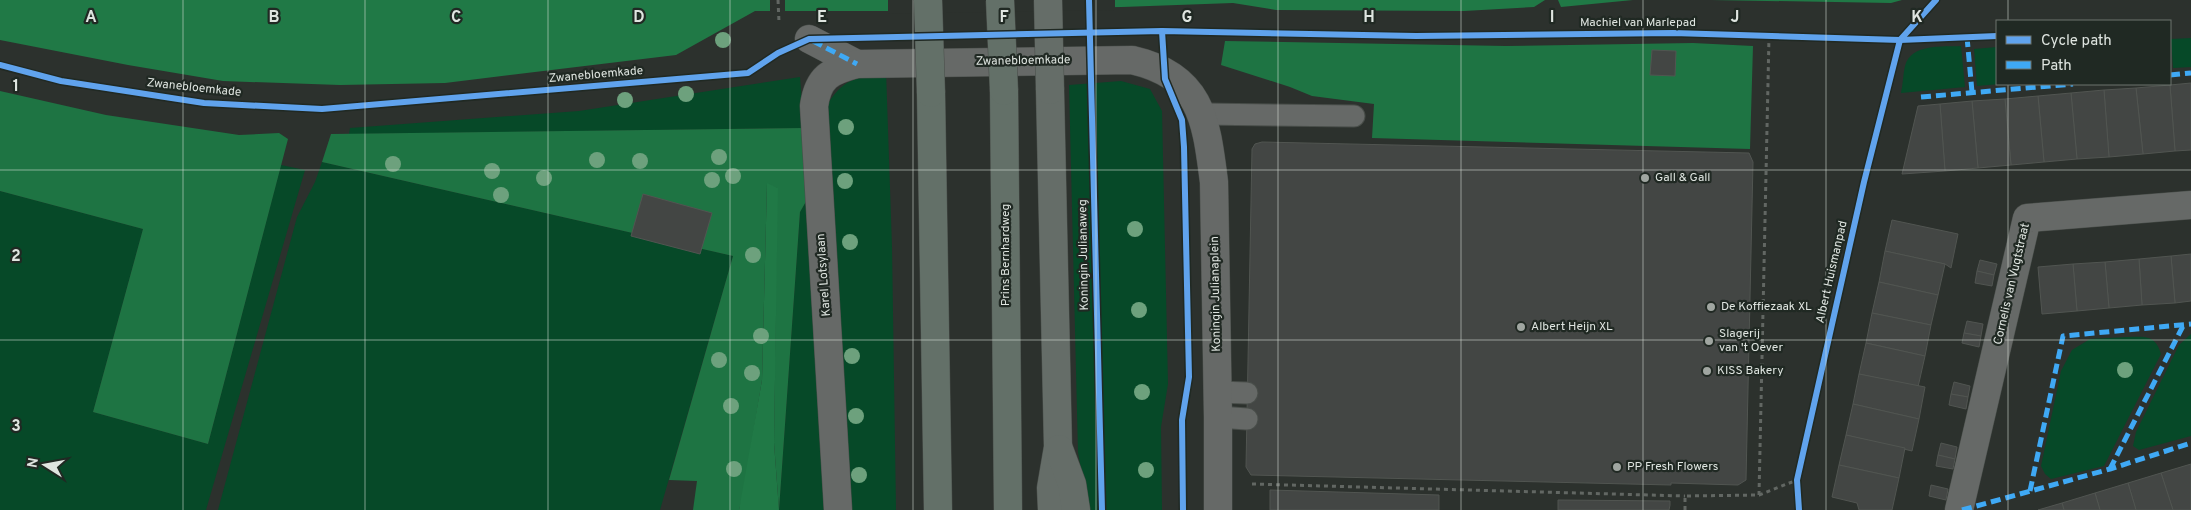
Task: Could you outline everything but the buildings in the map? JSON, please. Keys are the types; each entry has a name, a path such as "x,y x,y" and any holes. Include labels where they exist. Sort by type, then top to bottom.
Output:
{"main road":[{"path":"928,0 938,510"},
{"name":"Prins Bernhardweg","path":"1000,0 1004,91 1008,510"},
{"path":"1048,0 1058,447 1051,488 1052,510"},
{"path":"1058,447 1072,484 1076,510"}],"street":[{"path":"809,39 857,64"},
{"name":"Zwanebloemkade","path":"857,64 1132,60 1149,64 1164,71 1183,85"},
{"name":"Karel Lotsylaan","path":"838,510 814,106 818,86 826,76 844,67 857,64"},
{"name":"Koningin Julianaplein","path":"1183,85 1202,114 1214,182 1218,510"},
{"name":"Cornelis van Vugtstraat","path":"1959,510 2026,218 2191,205"}],"lane":[{"path":"1202,114 1354,116"},
{"path":"1218,405 1247,393"},
{"path":"1218,405 1247,419"}],"path":[{"path":"778,0 779,15"},
{"path":"1760,36 1778,37"},
{"path":"1760,495 1769,37"},
{"path":"1798,487 1799,470"},
{"path":"1219,483 1684,496 1760,495 1797,480"},
{"path":"1684,496 1685,510"}],"shaded area":[{"path":"0,0 1545,0 1534,7 1464,11 1276,10 1233,3 887,11 755,11 676,55 445,83 340,85 223,81 0,40"},
{"path":"1558,0 1633,0 1561,7"},
{"path":"1711,0 1902,0 1891,3"},
{"path":"2191,38 2191,67 2173,68 2171,39"},
{"path":"1225,41 1506,46 1693,43 1753,46 1750,149 1372,138 1374,104 1312,96 1221,65"},
{"path":"1961,46 1965,87 1901,93 1905,66 1908,59 1914,53 1929,48"},
{"path":"1996,47 1996,84 1977,86 1974,49"},
{"path":"886,71 892,247 896,510 851,510 825,108 831,98 850,81"},
{"path":"800,77 804,128 349,134 350,128 579,111"},
{"path":"1121,81 1150,89 1162,111 1168,384 1161,427 1162,510 1088,510 1078,452 1069,85"},
{"path":"0,91 106,115 239,135 279,133 288,139 208,444 93,412 143,229 0,191"},
{"path":"804,128 808,198 800,212 779,510 774,443 777,188 767,184 762,380 743,495 739,510 693,510 697,481 669,480 733,256 322,162 331,134"},
{"path":"322,162 733,256 660,510 218,510 297,217 315,182"},
{"path":"281,165 305,170 206,510 0,510 0,191 143,229 93,412 208,444"},
{"path":"767,183 778,188 774,443 779,510 739,510 762,380"},
{"path":"808,198 824,510 779,510 800,212"},
{"path":"2191,334 2191,436 2139,450 2133,446 2136,432 2179,345"},
{"path":"2144,337 2152,340 2156,343 2161,354 2104,466 2051,479 2045,474 2041,466 2061,371 2072,350 2090,339"}],"pier":[{"path":"770,0 785,0 785,13 770,13"},
{"path":"888,0 1115,0 1115,10 888,14"}],"marked path":[{"path":"1967,37 1972,92"},
{"path":"813,41 857,64"},
{"path":"2171,75 2191,73"},
{"path":"1921,97 2061,85"},
{"path":"2030,491 2063,336 2191,324"},
{"path":"2110,469 2183,326"},
{"path":"1962,510 2110,469 2191,443"}],"cycle path":[{"name":"Koningin Julianaweg","path":"1089,0 1102,510"},
{"name":"Albert Huismanpad","path":"1799,510 1797,480 1864,182 1900,40 1936,0"},
{"path":"1162,31 1165,79 1182,120 1184,147 1189,377 1182,420 1183,510"},
{"name":"Machiel van Marlepad","path":"0,65 61,81 204,103 322,109 748,73 778,53 809,39 1162,31 1416,36 1673,33 1900,40 1996,36"}],"place":[{"name":"Gall & Gall","path":"1645,178"},
{"name":"De Koffiezaak XL","path":"1711,307"},
{"name":"Albert Heijn XL","path":"1521,327"},
{"name":"Slagerij van 't Oever","path":"1709,341"},
{"name":"KISS Bakery","path":"1707,371"},
{"name":"PP Fresh Flowers","path":"1617,467"}]}
